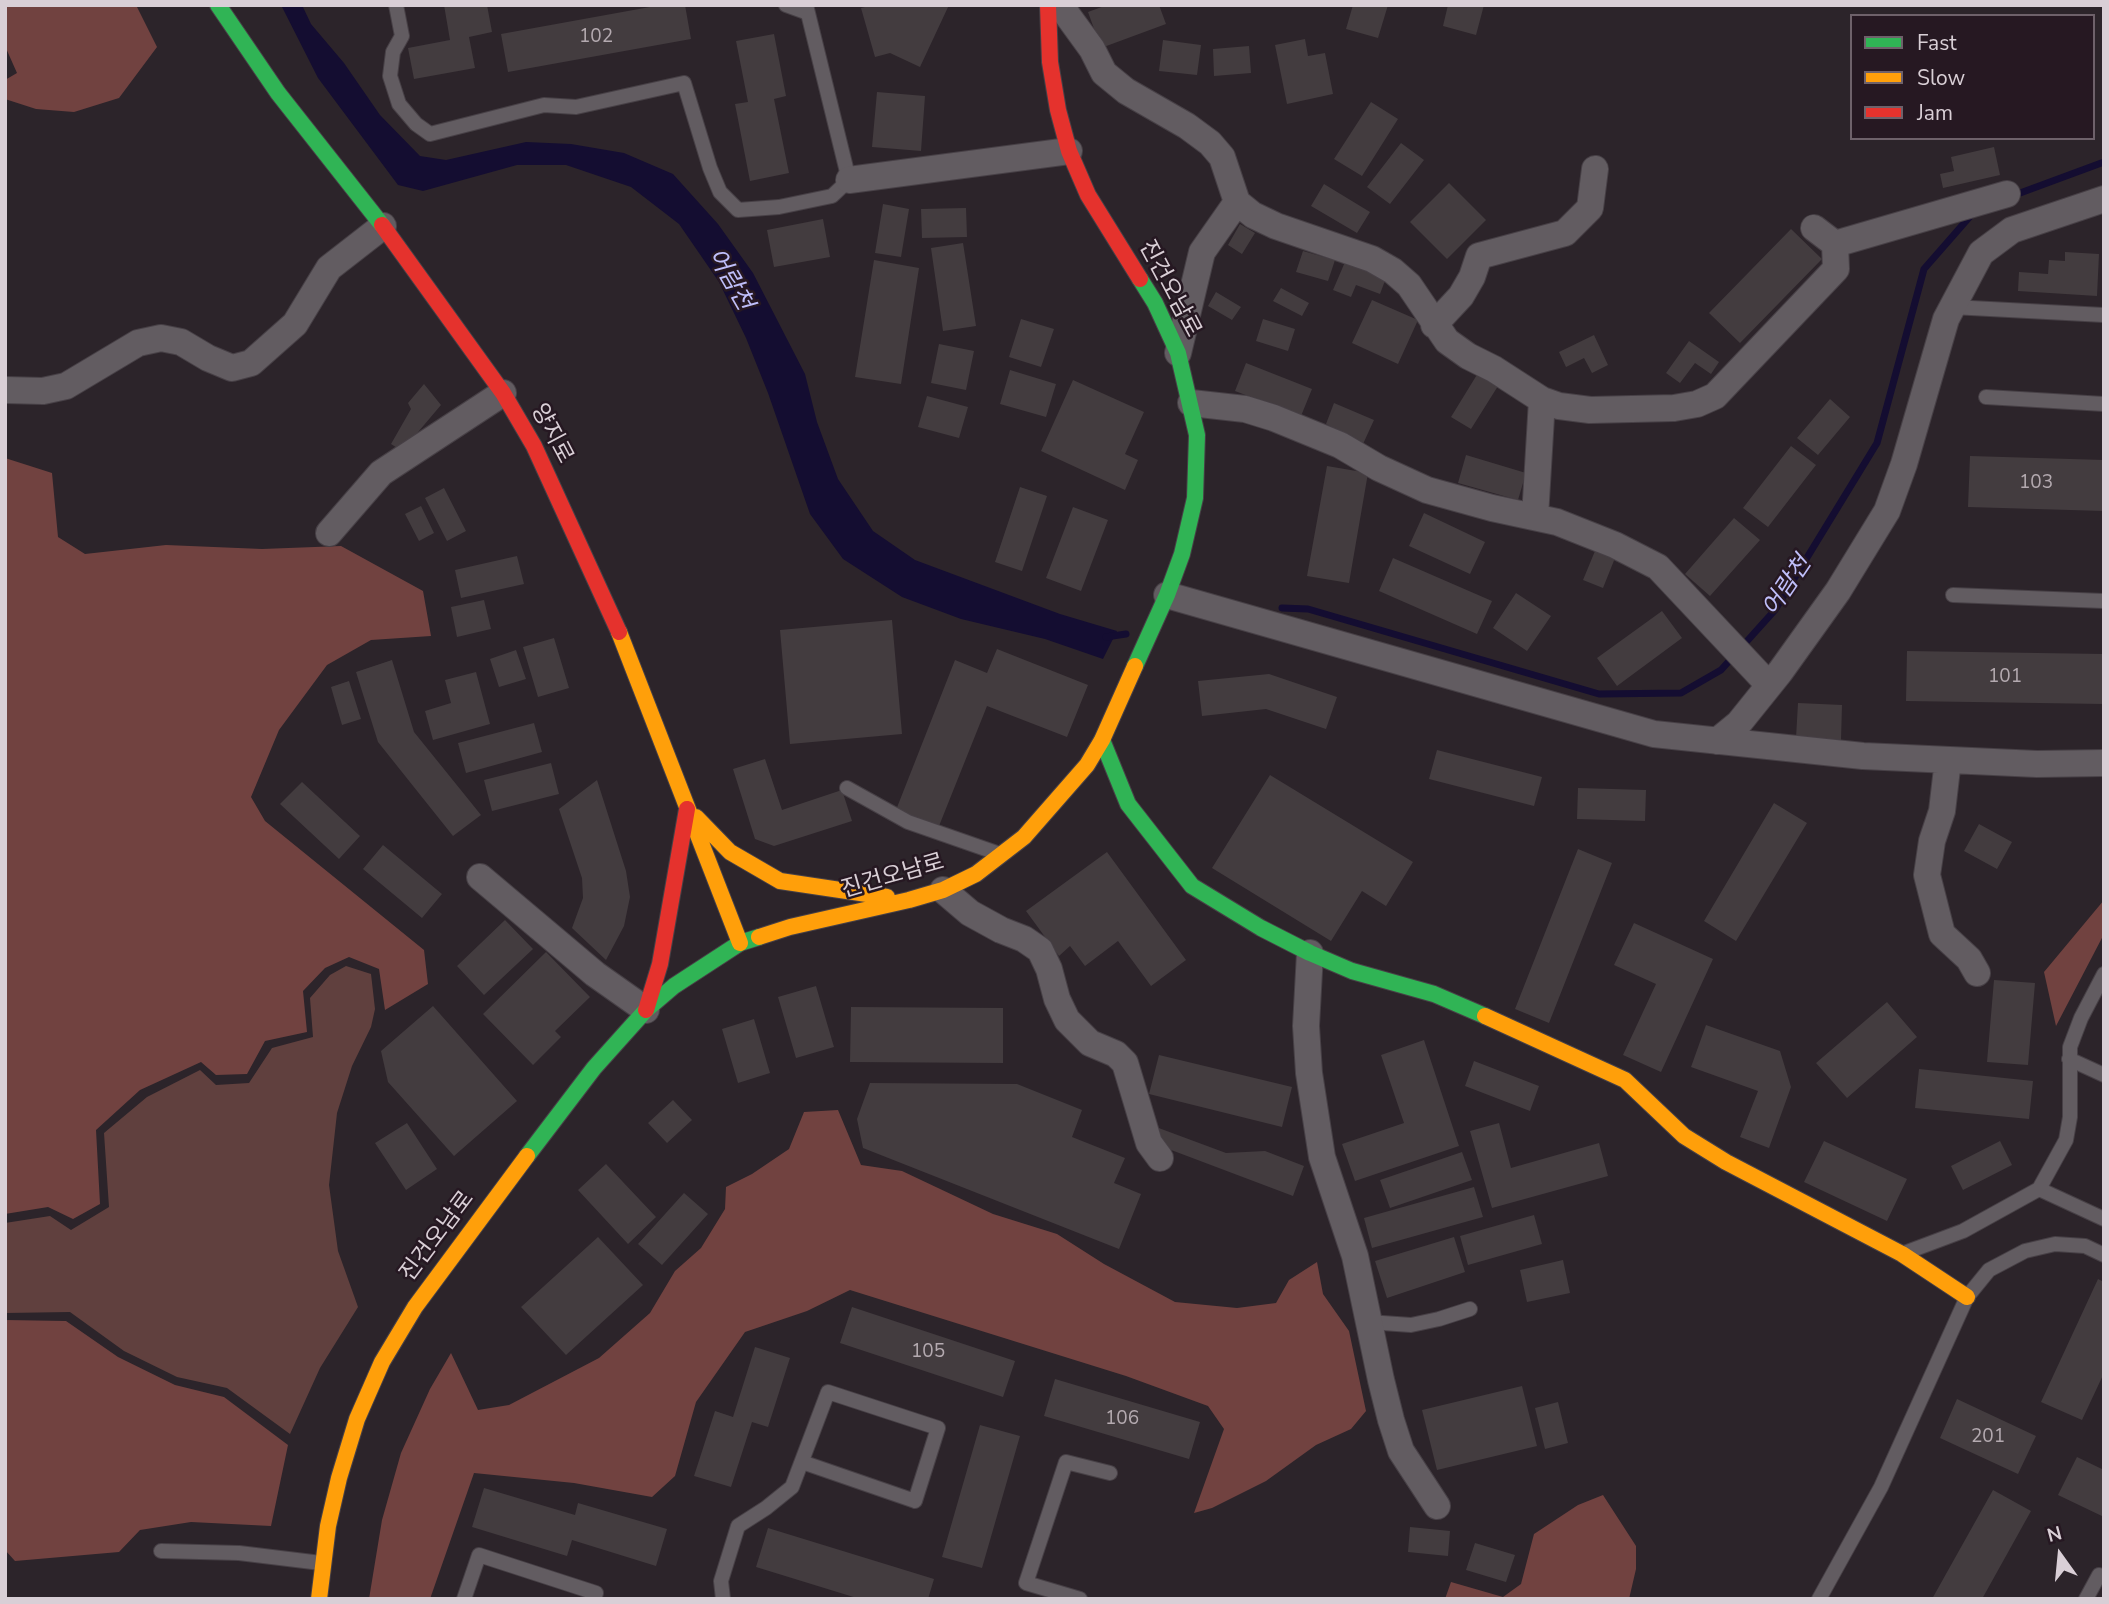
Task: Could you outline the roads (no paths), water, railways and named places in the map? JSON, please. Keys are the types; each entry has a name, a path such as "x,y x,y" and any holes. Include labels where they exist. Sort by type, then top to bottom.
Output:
{"street":[{"name":"양지로","path":"218,5 278,93 383,226 503,393 539,457 611,610 740,943"},
{"name":"진건오남로","path":"319,1599 328,1526 339,1478 357,1419 382,1362 408,1318 594,1068 646,1010 674,986 740,943 790,927 909,900 943,890 976,874 1024,836 1087,765 1102,740 1115,705 1167,595 1186,541 1195,498 1197,435 1178,353 1155,303 1088,195 1069,151 1058,110 1050,62 1048,5"},
{"path":"1060,5 1091,49 1104,73 1126,91 1187,126 1210,143 1222,157 1237,202 1254,215 1276,226 1372,260 1393,271 1409,285 1447,341 1542,400 1559,406 1609,410 1674,408 1696,404 1716,396 1836,269 1835,244"},
{"path":"849,180 1069,151"},
{"path":"1434,325 1461,296 1472,277 1479,256 1565,233 1590,208 1595,169"},
{"path":"1835,244 2007,194"},
{"path":"1717,741 1739,723 1769,685 1838,590 1887,511 1904,464 1945,319 1981,253 2012,230 2104,199"},
{"path":"1178,353 1202,252 1237,202"},
{"path":"5,390 43,391 65,386 138,343 160,338 181,342 232,368 251,363 295,324 329,268 383,226"},
{"path":"1814,228 1835,244"},
{"path":"329,533 381,473 503,393"},
{"path":"1535,517 1542,400"},
{"path":"1191,403 1245,409 1274,418 1340,445 1379,468 1427,490 1557,522 1615,545 1658,568 1769,685"},
{"path":"1167,595 1654,734 1863,756 2037,764 2104,763"},
{"path":"1102,740 1128,804 1192,887 1261,928 1310,953 1352,971 1434,994 1535,1037 1625,1080 1684,1136 1726,1162 1902,1254 1967,1297"},
{"path":"1948,760 1942,811 1932,841 1927,875 1942,934 1969,959 1977,973"},
{"path":"687,808 730,852 780,881 909,900"},
{"path":"480,877 595,974 646,1010 660,964 687,808"},
{"path":"943,890 970,913 1024,939 1040,950 1067,1020 1090,1043 1116,1054 1125,1063 1149,1143 1160,1158"},
{"path":"1310,953 1307,1026 1309,1073 1322,1157 1355,1256 1381,1380 1401,1451 1437,1506"}],"lane":[{"path":"396,5 402,36 393,52 390,76 399,104 416,124 430,134 544,105 576,107 684,83 720,192 738,210 779,207 832,196 849,180 807,9 786,5"},
{"path":"1952,307 2104,314"},
{"path":"1986,397 2104,404"},
{"path":"1954,595 2104,601"},
{"path":"847,788 908,822 1002,854"},
{"path":"1902,1254 1963,1231 2039,1189 2066,1140 2070,1117 2070,1047 2081,1018 2104,974"},
{"path":"2069,1059 2104,1075"},
{"path":"2039,1189 2104,1219"},
{"path":"1819,1599 1881,1487 1967,1297 1989,1270 2025,1251 2055,1244 2085,1246 2104,1255"},
{"path":"1368,1322 1411,1325 1470,1309"},
{"path":"723,1599 721,1581 738,1526 766,1508 792,1486 828,1392 937,1428 915,1501 802,1462"},
{"path":"1080,1599 1026,1583 1066,1462 1110,1473"},
{"path":"161,1551 239,1553 323,1563"},
{"path":"464,1599 480,1555 596,1593 594,1599"},
{"path":"2086,1599 2099,1575"}],"water":[{"path":"281,5 302,5 311,24 344,63 380,115 420,156 446,160 526,142 571,144 624,153 673,174 718,224 753,273 805,374 817,422 838,479 873,531 915,560 1060,614 1117,631 1103,659 1045,639 961,619 902,597 843,559 810,514 768,393 719,282 679,224 631,187 566,165 517,165 423,191 398,185 318,78"}],"waterway":[{"name":"어람천","path":"2012,196 2104,162"},
{"name":"어람천","path":"1282,608 1308,609 1599,694 1681,693 1721,670 1775,610 1877,443 1924,269 1973,213"},
{"name":"어람천","path":"1106,637 1126,634"}]}
